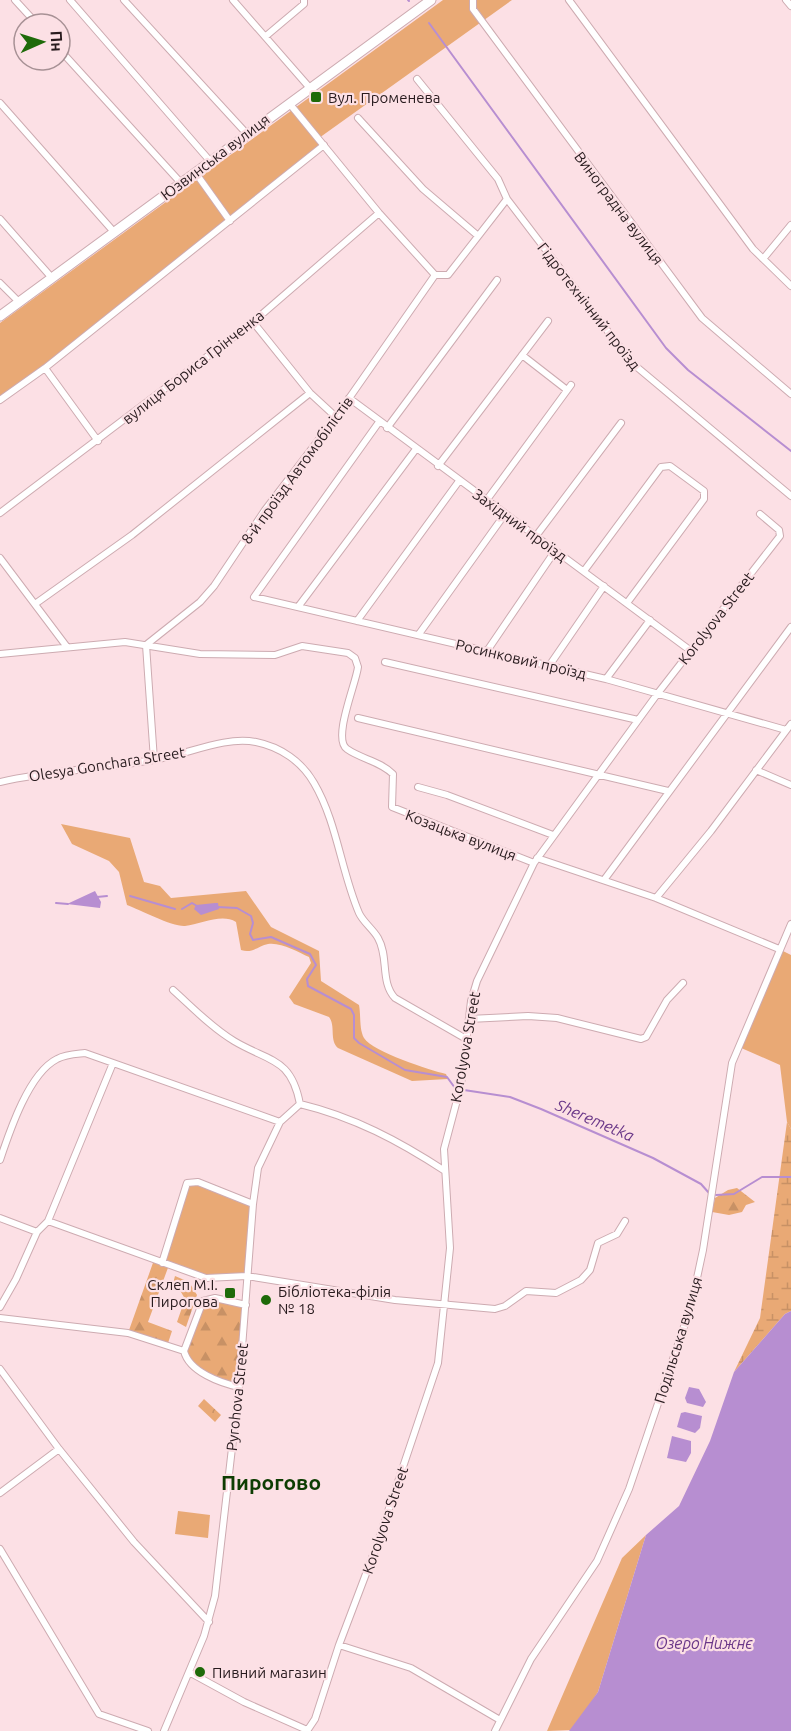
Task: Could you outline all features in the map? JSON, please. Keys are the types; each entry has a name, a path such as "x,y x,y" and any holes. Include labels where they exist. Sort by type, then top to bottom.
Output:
{"main road":[{"name":"Юзвинська вулиця","path":"0,316 288,102 431,0"}],"street":[{"path":"15,0 26,12"},
{"path":"70,0 210,161"},
{"path":"124,0 247,134"},
{"path":"233,0 309,87"},
{"path":"266,36 304,4 304,0"},
{"name":"Виноградна вулиця","path":"473,0 473,9 702,318 791,394"},
{"path":"569,0 763,260 791,286"},
{"path":"786,0 791,6"},
{"path":"72,63 181,183"},
{"name":"Гідротехнічний проїзд","path":"417,79 498,179 507,200 632,363 791,496"},
{"path":"288,102 379,213 435,275"},
{"path":"0,103 114,232"},
{"path":"358,118 423,189 477,236"},
{"path":"0,400 45,368 324,145"},
{"path":"195,172 230,221"},
{"name":"8-й проїзд Автомобілістів","path":"146,645 200,602 214,586 265,510 336,417 435,275 448,275 507,200"},
{"name":"вулиця Бориса Грінченка","path":"0,513 253,322 379,213"},
{"path":"0,219 52,278"},
{"path":"763,260 791,225"},
{"path":"387,428 497,280"},
{"path":"0,283 19,302"},
{"path":"438,466 548,321"},
{"path":"253,322 310,393 336,417"},
{"path":"486,501 569,388 522,355"},
{"path":"45,368 98,441"},
{"path":"35,604 132,535 310,393"},
{"name":"Західний проїзд","path":"349,398 691,651"},
{"name":"Росинковий проїзд","path":"379,422 254,597 606,678 786,730"},
{"path":"536,536 621,423"},
{"path":"298,607 416,449"},
{"path":"584,571 661,467 670,466 704,490 704,499 627,603"},
{"path":"357,621 459,481"},
{"path":"419,634 505,514"},
{"name":"Korolyova Street","path":"307,1731 315,1719 436,1372 446,1305 450,1238 444,1144 461,1085 471,1001 481,969 535,861 658,693 780,536 779,530 760,514"},
{"path":"487,651 555,551"},
{"path":"0,558 67,647"},
{"path":"549,666 604,586"},
{"path":"606,678 650,620"},
{"path":"604,880 791,627"},
{"name":"Козацька вулиця","path":"0,654 129,642 200,654 271,655 298,646 351,654 356,660 357,672 342,729 342,742 346,749 387,767 393,774 392,807 535,861 604,880 656,898 779,949"},
{"path":"146,645 154,760"},
{"path":"385,662 638,720"},
{"path":"358,718 668,791"},
{"path":"656,898 791,724"},
{"name":"Olesya Gonchara Street","path":"0,782 59,771 154,760 245,741 274,747 293,759 308,774 319,793 360,915 378,938 386,958 389,992 468,1040"},
{"path":"756,770 791,785"},
{"path":"418,788 447,795 553,835"},
{"name":"Подільська вулиця","path":"495,1731 531,1659 597,1561 629,1489 692,1306 732,1063 791,924"},
{"path":"469,1019 528,1016 557,1018 641,1039 646,1037 667,1000 683,983"},
{"path":"173,990 233,1040 286,1069 295,1081 300,1104 332,1113 399,1141 445,1171"},
{"path":"0,1160 34,1081 49,1064 59,1058 85,1053 280,1122"},
{"path":"0,1307 16,1279 37,1232 48,1221 113,1063"},
{"name":"Pyrohova Street","path":"164,1731 209,1622 215,1596 239,1388 253,1204 260,1165 280,1122 300,1104"},
{"path":"162,1263 187,1183 195,1181 253,1204"},
{"path":"0,1218 37,1232"},
{"path":"48,1221 206,1278 247,1276 395,1300 499,1308 529,1290 551,1293 564,1290 589,1273 598,1243 617,1234 626,1221"},
{"path":"184,1351 203,1300 213,1297 246,1305"},
{"path":"0,1318 128,1333 184,1351 189,1361 218,1382 239,1388"},
{"path":"0,1369 59,1449 134,1542 209,1622"},
{"path":"0,1493 59,1449"},
{"path":"0,1549 99,1714 148,1731"},
{"path":"339,1645 411,1668 500,1720"},
{"path":"189,1672 244,1702 307,1731"}],"green space":[{"path":"443,0 512,0 319,138 324,145 0,400 0,323"},
{"path":"61,824 130,838 144,882 160,886 171,898 246,891 271,927 319,951 321,981 359,1005 362,1034 369,1043 402,1060 446,1074 448,1079 412,1081 338,1048 335,1045 329,1017 294,1004 289,997 311,963 309,957 278,944 268,944 248,951 241,950 236,922 230,920 218,919 180,926 127,905 119,872 109,861 72,844"},
{"path":"779,949 791,955 791,1129 787,1122 780,1065 739,1047"},
{"path":"787,1122 791,1129 791,1311 785,1314 734,1372 760,1318"},
{"path":"189,1182 253,1204 247,1276 206,1278 162,1263"},
{"path":"737,1188 755,1202 746,1205 742,1212 729,1215 712,1212 715,1198 728,1190"},
{"path":"154,1260 169,1265 148,1322 172,1331 167,1346 128,1333"},
{"path":"175,1276 189,1282 197,1295 186,1327 177,1322 185,1299 181,1292 172,1287"},
{"path":"204,1299 246,1305 239,1387 218,1382 185,1356"},
{"path":"204,1399 221,1415 215,1422 198,1406"},
{"path":"178,1511 210,1515 208,1538 175,1534"},
{"path":"646,1535 598,1692 573,1730 547,1731 622,1558"}],"water":[{"path":"95,891 101,902 100,908 67,904"},
{"path":"218,903 219,909 201,915 194,909 196,905"},
{"name":"Озеро Нижнє","path":"791,1311 791,1731 569,1731 598,1692 646,1535 679,1506 710,1441 734,1372 785,1314"},
{"path":"689,1387 699,1389 706,1402 703,1407 687,1403 685,1398"},
{"path":"681,1413 702,1416 700,1428 695,1433 677,1427"},
{"path":"672,1436 691,1441 691,1453 686,1462 667,1458"}],"waterway":[{"path":"429,23 666,348 688,370 791,451"},
{"name":"Sheremetka","path":"97,897 107,896"},
{"name":"Sheremetka","path":"130,896 175,909"},
{"name":"Sheremetka","path":"56,903 68,904"},
{"name":"Sheremetka","path":"182,909 192,903 197,906"},
{"name":"Sheremetka","path":"217,907 237,908 251,916 253,923 250,934 253,940 271,937 310,954 316,965 307,979 308,986 351,1009 354,1015 354,1038 359,1043 405,1070 447,1077 455,1088"},
{"name":"Sheremetka","path":"464,1090 510,1097 541,1109 653,1158 701,1184 709,1193"},
{"name":"Sheremetka","path":"716,1195 734,1194 762,1177 791,1177"}],"place":[{"name":"Вул. Променева","path":"316,97"},
{"name":"Склеп М.І. Пирогова","path":"230,1293"},
{"name":"Бібліотека-філія № 18","path":"266,1300"},
{"name":"Пивний магазин","path":"200,1672"}],"district":[{"name":"Пирогово","path":"271,1482"}]}
